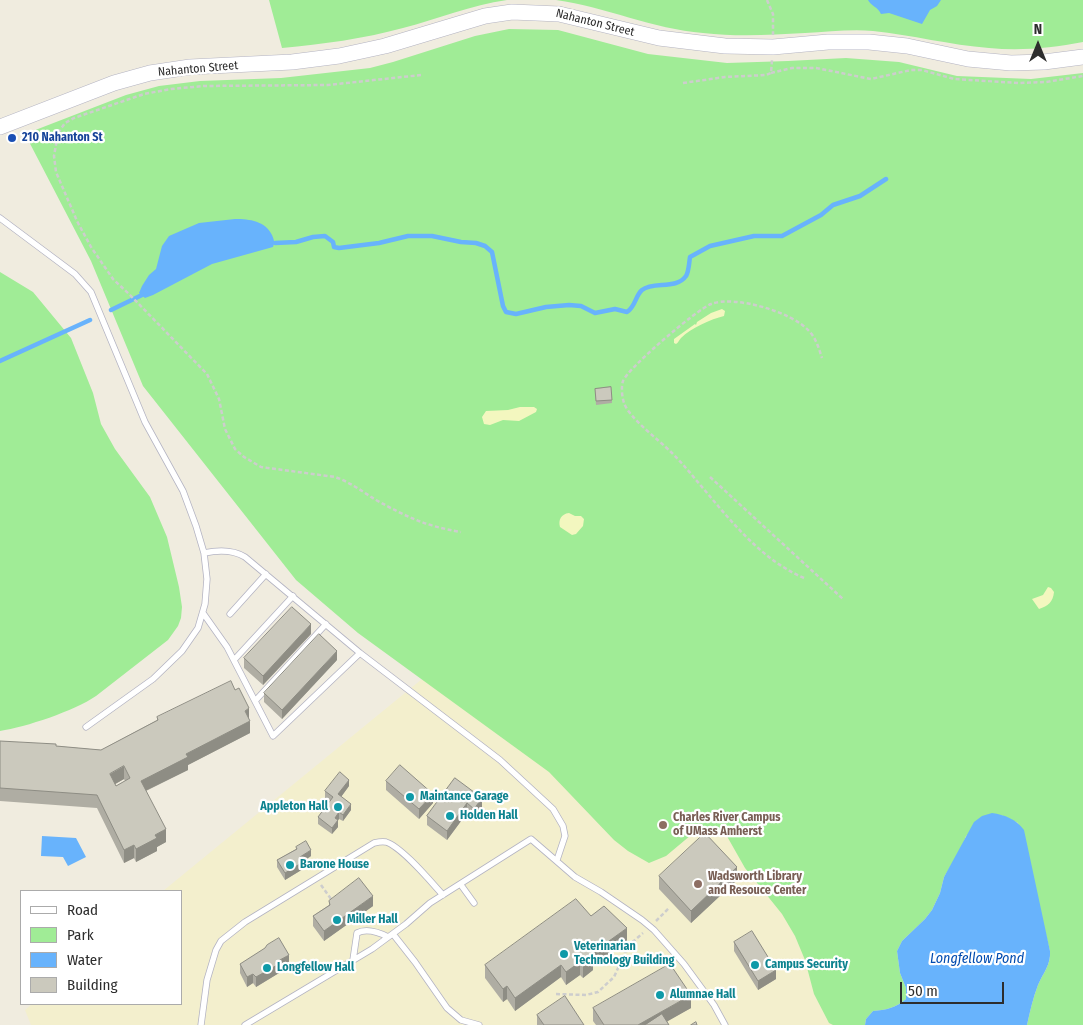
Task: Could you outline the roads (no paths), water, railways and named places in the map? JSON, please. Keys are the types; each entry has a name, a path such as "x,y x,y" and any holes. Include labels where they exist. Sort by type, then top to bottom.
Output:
{"main road":[{"name":"Nahanton Street","path":"0,127 114,83 150,73 196,66 284,63 339,56 393,44 485,16 512,12 559,14 578,17 646,36 699,44 762,47 828,42 869,42 907,46 968,59 1011,63 1044,62 1083,57"}],"lane":[{"path":"0,213 11,226"},
{"path":"0,218 75,274 91,292 145,422 182,491 204,553 207,588 203,613 198,628 182,652 153,679 86,727"},
{"path":"204,553 216,551 235,552 250,560 360,653 500,760 553,809 563,826 565,836 557,860"},
{"path":"230,614 266,574"},
{"path":"234,660 293,596"},
{"path":"203,613 227,647 273,736 360,653"},
{"path":"255,701 326,624"},
{"path":"245,1025 354,960 390,935 430,903 531,839 575,877 601,892 650,927 684,964 725,1025"},
{"path":"201,1025 207,980 221,940 245,922 374,843 388,842 403,854 443,895"},
{"path":"461,885 474,904"},
{"path":"354,960 357,933 369,931 390,935 415,962 447,1008 461,1020 479,1025"}],"water":[{"path":"868,0 941,0 937,6 930,10 922,24 889,13 881,14"},
{"path":"235,219 251,220 261,224 272,235 273,247 212,264 145,298 139,293 149,275 156,269 162,246 169,236 199,223"},
{"name":"Longfellow Pond","path":"992,813 1010,818 1024,830 1050,951 1048,965 1036,990 1027,1025 865,1025 866,1019 873,1011 890,1008 906,999 906,988 900,973 897,951 902,941 932,910 940,893 944,877 974,822 982,816"},
{"path":"42,836 76,838 86,857 68,866 63,857 41,856"}],"waterway":[{"path":"275,243 296,242 325,236 333,242 334,247 339,248 379,243 408,236 432,236 476,243 485,246 492,252 503,306 506,312 516,314 546,307 569,305 581,306 595,313 615,309 627,312 638,295 647,287 677,283 682,280 687,274 690,257 710,246 754,236 782,236 821,215 833,205 860,196 886,179"},
{"path":"111,310 142,295"},
{"path":"0,361 90,320"}],"place":[{"name":"210 Nahanton St","path":"12,138"},
{"name":"Maintance Garage","path":"410,797"},
{"name":"Appleton Hall","path":"338,807"},
{"name":"Holden Hall","path":"450,816"},
{"name":"Charles River Campus of UMass Amherst","path":"663,825"},
{"name":"Barone House","path":"290,865"},
{"name":"Wadsworth Library and Resouce Center","path":"698,884"},
{"name":"Miller Hall","path":"337,920"},
{"name":"Veterinarian Technology Building","path":"564,954"},
{"name":"Campus Security","path":"755,965"},
{"name":"Longfellow Hall","path":"267,968"},
{"name":"Alumnae Hall","path":"660,995"}]}
